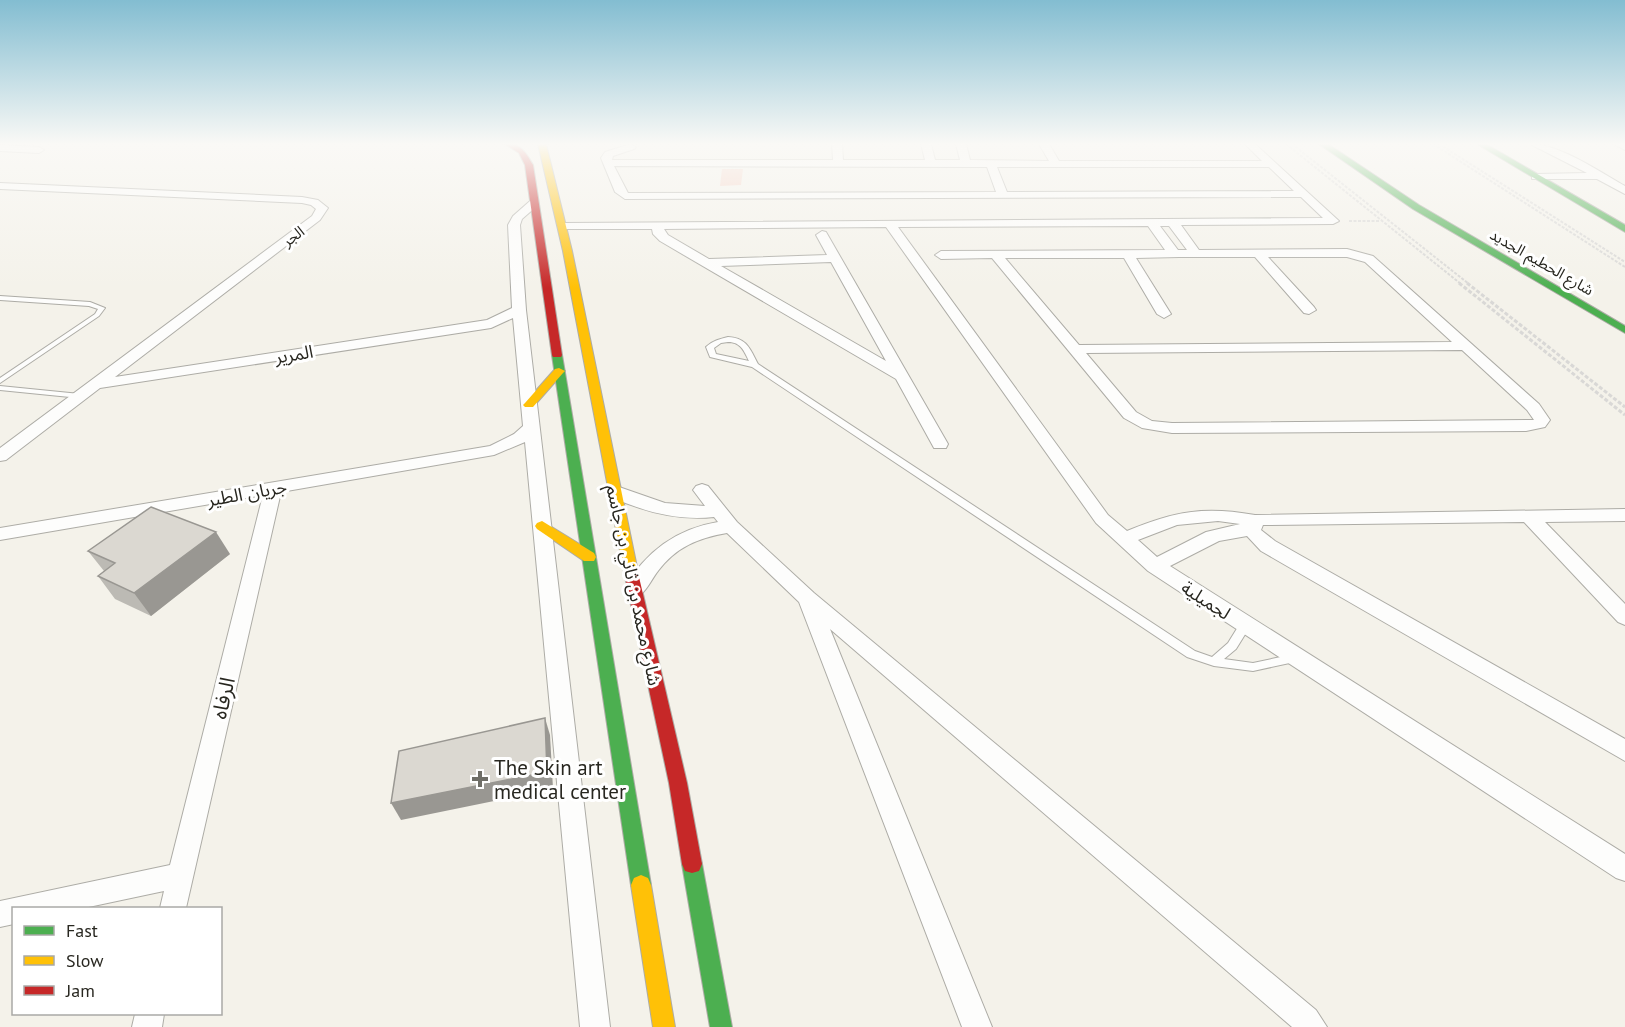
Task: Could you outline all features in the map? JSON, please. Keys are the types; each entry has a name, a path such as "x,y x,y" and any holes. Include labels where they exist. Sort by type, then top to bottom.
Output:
{"main road":[{"name":"شارع محمد بن ثاني بن جاسم","path":"532,192 664,1027"},
{"name":"شارع محمد بن ثاني بن جاسم","path":"555,192 564,226 634,589 678,783 721,1027"},
{"name":"شارع الحطيم الجديد","path":"1394,192 1625,331"},
{"path":"1561,192 1625,230"},
{"path":"529,405 559,371"},
{"path":"542,526 589,557"}],"street":[{"name":"الجر","path":"0,456 316,218 321,211 321,206 302,200 128,192"},
{"path":"620,192 625,195 652,192"},
{"path":"933,192 940,195 1304,194"},
{"path":"1302,192 1333,221"},
{"path":"940,195 950,222"},
{"path":"968,195 980,222"},
{"path":"534,203 517,218 514,225 519,310 595,1027"},
{"path":"564,226 1333,221"},
{"path":"1151,222 1175,255"},
{"path":"1172,222 1196,254"},
{"name":"لجميلية","path":"889,223 1102,519 1124,539 1155,566 1625,868"},
{"path":"657,225 659,234 704,263 901,376"},
{"path":"672,225 675,244"},
{"path":"822,235 940,444"},
{"path":"941,255 1347,253 1364,256 1539,412 1542,420 1539,424 1526,426 1160,428 1148,425 1130,415 996,255"},
{"path":"1259,254 1310,310"},
{"path":"1128,255 1164,314"},
{"path":"704,263 835,258"},
{"name":"المرير","path":"491,324 519,310"},
{"name":"المرير","path":"96,384 491,324 507,326 521,332"},
{"path":"1073,349 1466,346"},
{"name":"جريان الطير","path":"494,450 520,438 531,427"},
{"name":"جريان الطير","path":"0,534 494,450 517,452 534,458"},
{"name":"الرفاه","path":"173,907 273,488"},
{"path":"702,490 731,526 807,598 1312,1027"},
{"path":"614,491 651,507 672,512 694,514 719,511"},
{"path":"1124,539 1186,515 1226,515 1254,526"},
{"path":"1155,566 1212,535 1254,526 1270,519 1625,515"},
{"path":"1530,517 1625,617"},
{"path":"634,589 653,561 676,541 688,534 705,529 731,526"},
{"path":"1254,526 1255,536 1268,546 1625,751"},
{"path":"807,598 977,1027"},
{"path":"33,907 181,875"}],"lane":[{"path":"0,298 90,304 102,308 97,315 0,381"},
{"path":"754,365 745,345 734,340 718,340 710,347 713,355 754,365 1191,654 1214,662 1253,667 1296,658"},
{"path":"0,388 80,396"},
{"path":"1214,662 1232,646 1245,625"}],"path":[{"path":"1346,192 1625,415"},
{"path":"1353,192 1625,407"},
{"path":"1508,192 1625,267"},
{"path":"1515,192 1625,262"},
{"path":"1333,221 1382,221"}],"building":[{"path":"151,507 216,532 134,593 98,576 115,563 88,551"},
{"name":"The Skin art medical center","path":"545,718 547,772 391,803 399,751"}],"traffic: fast":[{"path":"1394,192 1625,330"},
{"path":"1562,192 1625,229"},
{"path":"557,355 641,885"},
{"path":"692,864 721,1027"}],"traffic: slow":[{"path":"554,192 579,305 632,577"},
{"path":"529,405 559,371"},
{"path":"542,526 589,557"},
{"path":"641,885 664,1027"}],"traffic: jam":[{"path":"533,192 557,355"},
{"path":"632,577 678,783 692,864"}],"place":[{"name":"The Skin art medical center","path":"480,779"}]}
